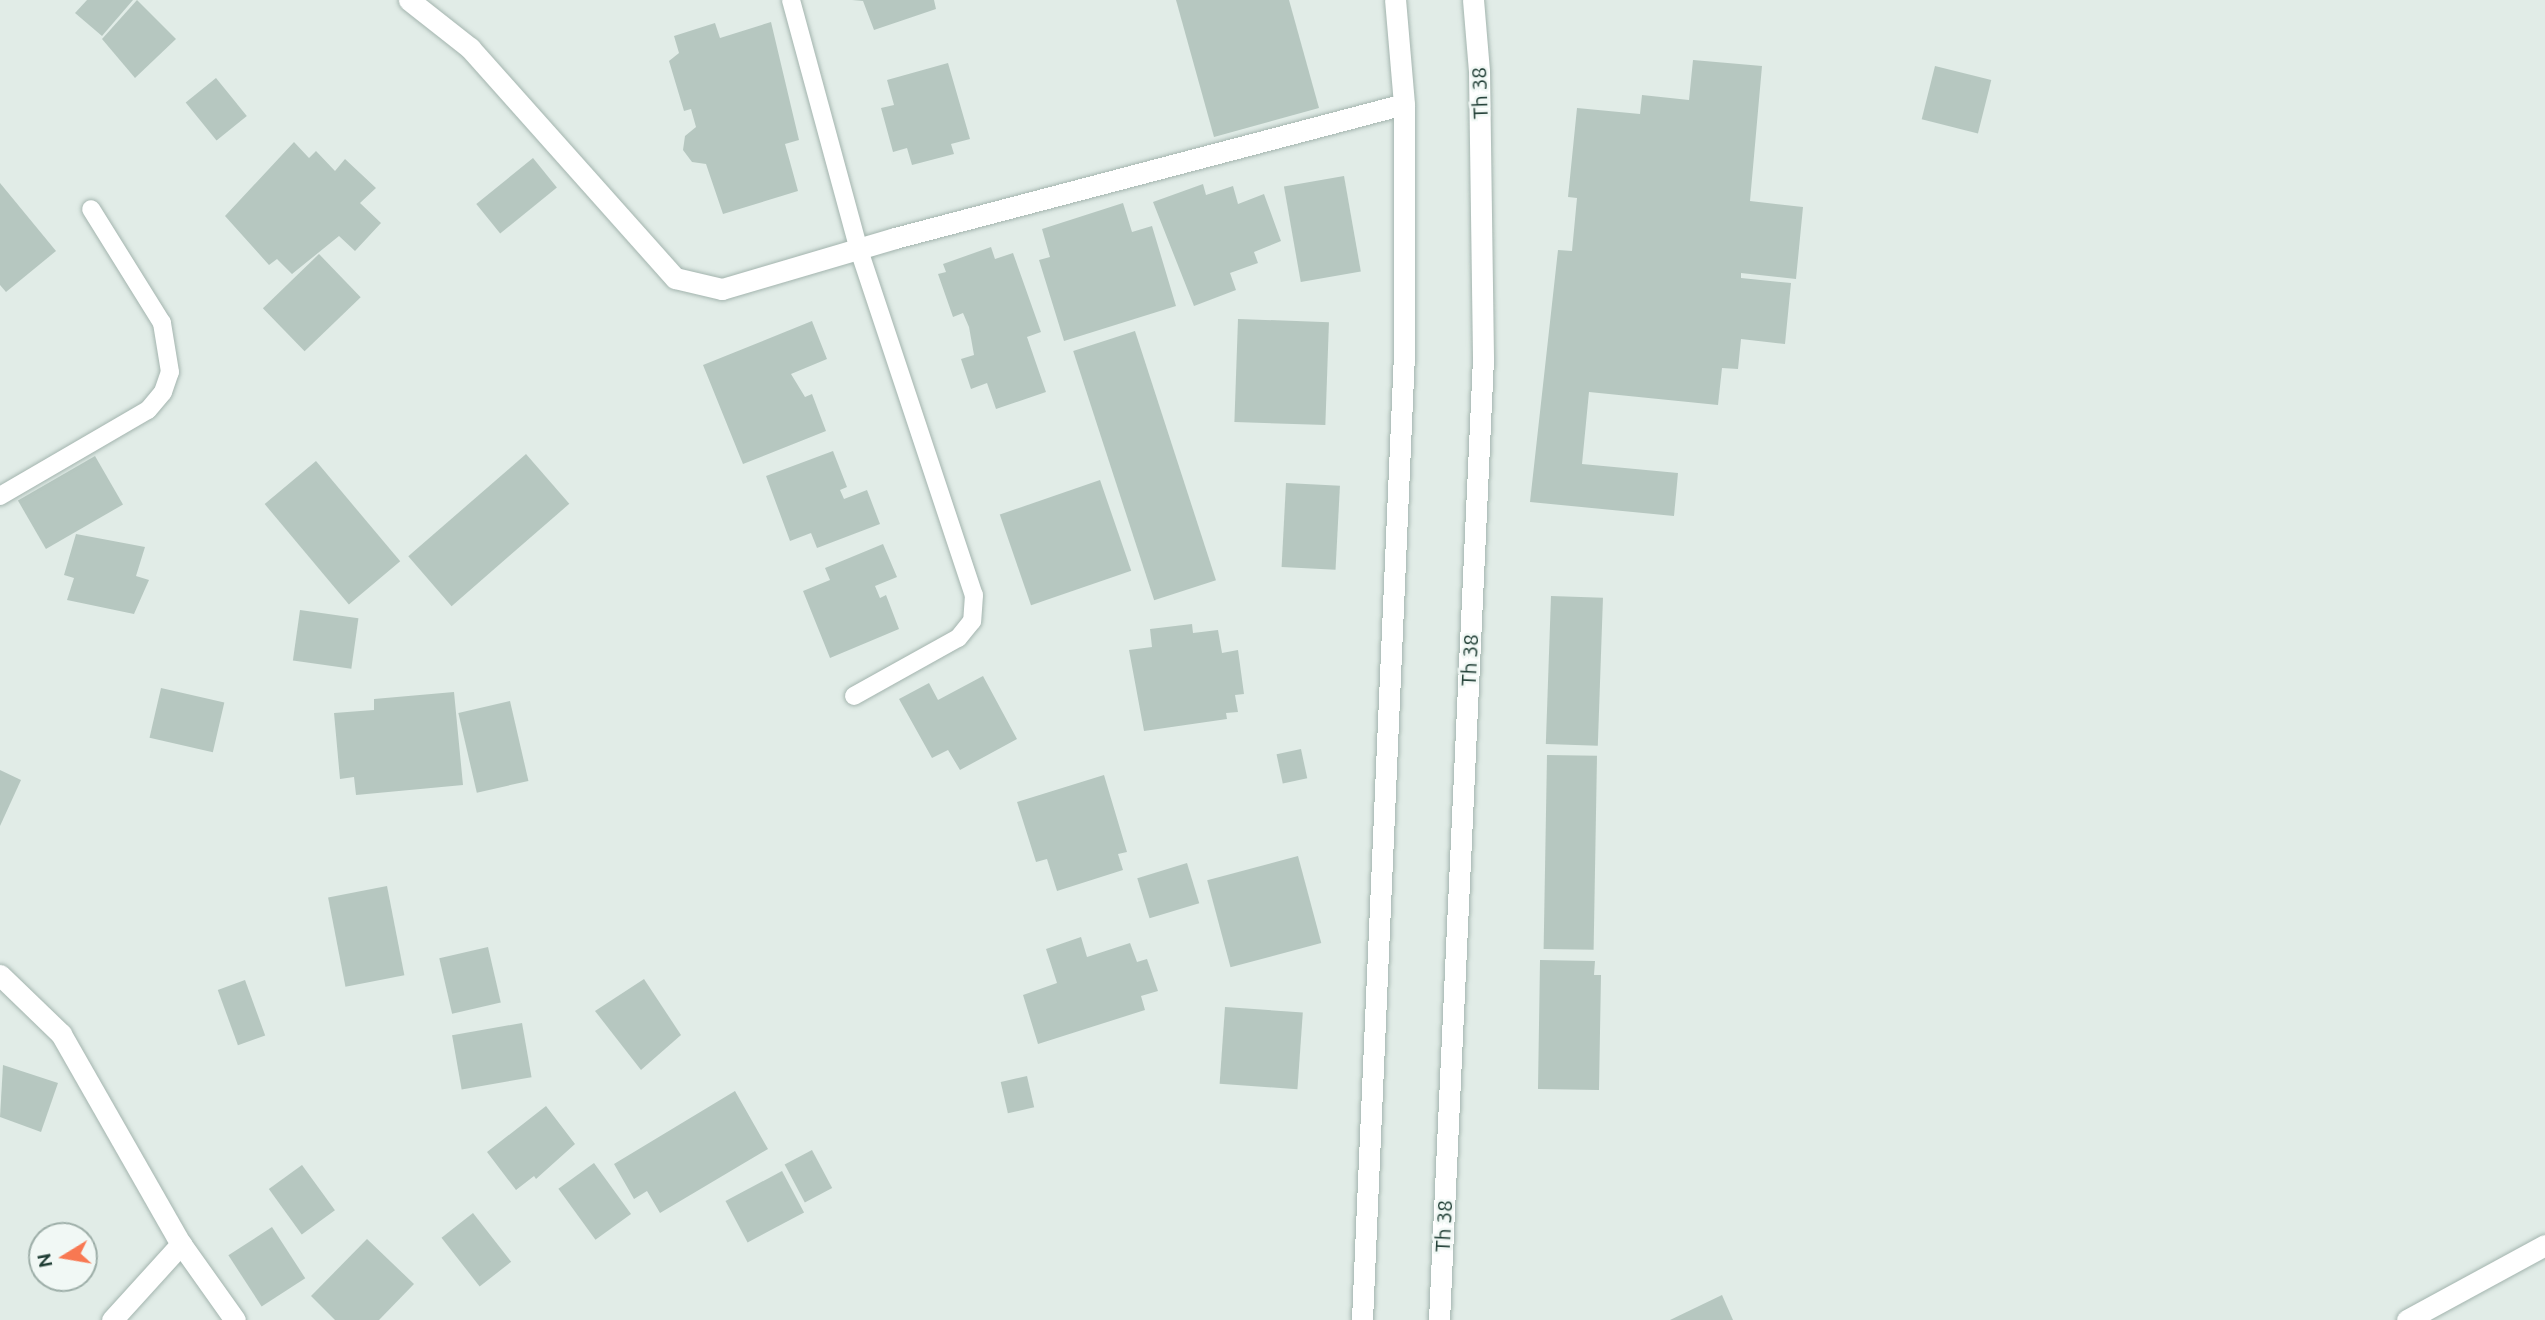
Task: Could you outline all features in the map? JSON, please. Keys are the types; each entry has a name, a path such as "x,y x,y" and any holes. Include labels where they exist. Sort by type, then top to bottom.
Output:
{"street":[{"path":"410,0 470,48 675,278 722,289 1404,104"},
{"path":"1362,1320 1404,354 1404,104 1395,0"},
{"name":"Th 38","path":"1439,1320 1483,356 1479,71 1472,0"},
{"path":"0,975 61,1034 181,1244 235,1320"},
{"path":"112,1320 181,1244"},
{"path":"2407,1320 2545,1245"}],"lane":[{"path":"791,0 859,250 974,595 972,621 958,638 854,696"},
{"path":"0,496 148,410 163,392 170,372 162,323 92,209"}],"building":[{"path":"87,0 133,0 102,36 75,13"},
{"path":"137,0 176,39 135,78 102,39"},
{"path":"852,0 934,0 936,9 874,30 863,1"},
{"path":"1176,0 1289,0 1319,108 1214,137"},
{"path":"771,22 799,140 785,144 798,191 723,214 706,164 692,162 683,150 685,136 696,127 691,109 684,111 669,61 679,53 674,36 715,23 720,38"},
{"path":"1693,60 1762,66 1750,201 1803,207 1796,279 1741,273 1741,278 1791,283 1785,344 1741,339 1738,369 1722,368 1718,405 1589,392 1582,464 1678,473 1674,516 1530,502 1558,250 1572,251 1577,198 1568,197 1577,108 1640,114 1642,95 1689,100"},
{"path":"948,63 970,139 951,144 954,154 912,165 907,148 893,152 881,108 894,105 887,80"},
{"path":"1935,66 1991,80 1978,133 1922,119"},
{"path":"216,78 247,116 217,141 186,103"},
{"path":"294,142 309,158 316,151 335,171 345,159 376,188 360,203 381,223 355,251 339,236 292,274 277,259 269,265 225,216"},
{"path":"533,158 557,188 500,233 476,204"},
{"path":"1344,176 1361,272 1301,282 1284,187"},
{"path":"0,183 56,251 6,292 0,285"},
{"path":"1203,184 1206,195 1233,186 1238,204 1264,194 1281,241 1254,252 1258,263 1230,273 1236,290 1194,306 1153,202"},
{"path":"1123,203 1132,232 1152,226 1176,306 1064,341 1039,260 1050,257 1042,229"},
{"path":"991,247 995,259 1013,253 1041,332 1027,337 1046,392 996,409 987,383 971,389 961,359 974,355 969,327 963,313 953,317 938,274 946,272 943,264"},
{"path":"319,254 361,297 305,351 263,308"},
{"path":"1238,319 1329,322 1325,425 1234,422"},
{"path":"812,321 827,359 791,374 805,397 812,394 826,431 743,464 703,365"},
{"path":"1135,331 1216,580 1154,600 1073,351"},
{"path":"833,451 847,487 840,490 844,499 867,490 880,524 817,548 811,533 790,541 766,476"},
{"path":"526,454 569,504 452,606 408,556"},
{"path":"95,456 123,504 46,549 18,500"},
{"path":"316,461 400,561 349,604 265,504"},
{"path":"1100,480 1131,571 1031,605 1000,515"},
{"path":"1286,483 1340,486 1336,570 1282,567"},
{"path":"76,534 145,547 136,576 149,580 134,614 67,600 74,578 64,575"},
{"path":"883,544 897,577 875,586 880,598 886,595 899,629 830,658 803,591 830,580 825,568"},
{"path":"1551,596 1603,598 1598,746 1546,744"},
{"path":"300,610 358,618 351,669 293,661"},
{"path":"1192,624 1193,633 1218,630 1222,653 1238,650 1244,694 1235,695 1238,712 1226,713 1227,719 1144,731 1129,650 1152,647 1150,629"},
{"path":"983,676 1017,739 960,770 948,750 932,758 899,699 929,683 938,700"},
{"path":"161,688 224,703 213,752 150,738"},
{"path":"454,692 463,785 356,795 354,777 340,779 334,713 374,710 374,699"},
{"path":"510,701 528,781 477,793 458,713"},
{"path":"1301,749 1307,778 1283,784 1277,754"},
{"path":"1547,755 1597,756 1594,950 1544,949"},
{"path":"0,770 21,780 0,826"},
{"path":"1104,775 1127,852 1118,854 1123,870 1057,891 1047,859 1036,862 1017,802"},
{"path":"1298,856 1321,943 1230,967 1207,880"},
{"path":"1187,863 1199,903 1150,918 1137,878"},
{"path":"387,886 404,975 345,987 328,897"},
{"path":"1081,937 1087,957 1130,943 1137,962 1147,959 1158,991 1141,996 1145,1010 1038,1044 1023,995 1057,983 1046,949"},
{"path":"488,947 501,1003 452,1014 439,958"},
{"path":"1540,960 1595,961 1594,975 1601,975 1599,1090 1538,1089"},
{"path":"644,979 681,1035 641,1070 595,1011"},
{"path":"245,980 265,1035 238,1045 218,990"},
{"path":"1225,1007 1303,1012 1297,1089 1220,1084"},
{"path":"522,1023 532,1077 462,1089 452,1035"},
{"path":"3,1065 58,1083 41,1132 0,1117"},
{"path":"1027,1076 1034,1107 1008,1113 1001,1082"},
{"path":"735,1091 768,1149 660,1213 647,1191 634,1199 614,1164"},
{"path":"546,1106 575,1144 536,1179 534,1176 516,1190 487,1152"},
{"path":"812,1150 832,1188 805,1203 785,1165"},
{"path":"594,1163 631,1214 595,1240 558,1189"},
{"path":"302,1165 335,1210 302,1234 269,1189"},
{"path":"782,1171 804,1212 748,1243 725,1201"},
{"path":"473,1213 511,1262 480,1286 441,1238"},
{"path":"272,1227 305,1278 262,1306 228,1255"},
{"path":"367,1239 414,1284 379,1320 335,1320 311,1296"},
{"path":"1722,1295 1733,1320 1670,1320"}]}
